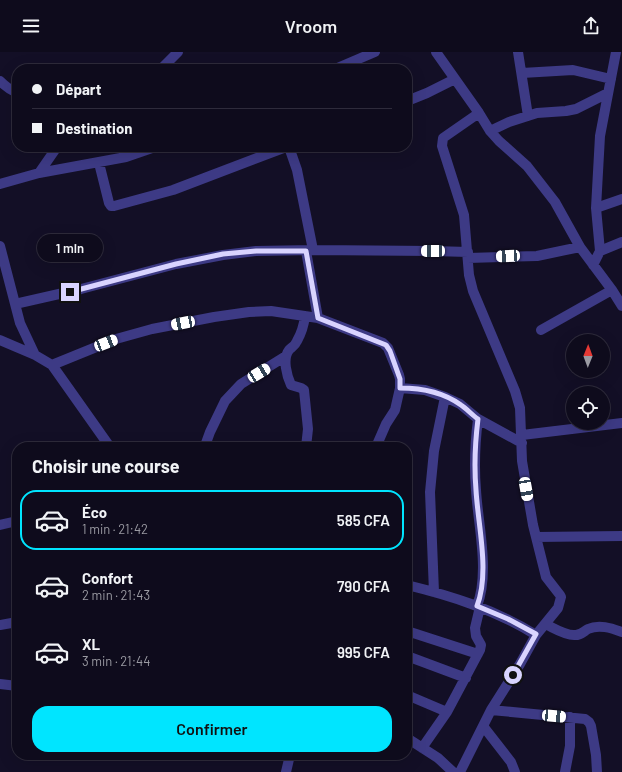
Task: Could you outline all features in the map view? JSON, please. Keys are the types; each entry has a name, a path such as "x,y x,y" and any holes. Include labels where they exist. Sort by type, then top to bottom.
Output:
{"street":[{"path":"166,64 178,52"},
{"path":"347,64 375,52"},
{"path":"436,52 480,113 490,131 499,142 527,166 555,202 580,247 622,306"},
{"path":"518,52 528,116"},
{"path":"593,265 600,251 596,208 600,136 616,52"},
{"path":"522,73 573,70 610,79"},
{"path":"412,99 455,79"},
{"path":"0,81 12,91"},
{"path":"490,131 509,122 537,113 576,109 608,93"},
{"path":"460,772 491,710 520,664 536,634 558,608 560,597 546,577 536,537 524,477 520,408 515,391 473,291 469,275 464,215 442,146 443,138 447,134 480,113"},
{"path":"39,173 54,152"},
{"path":"0,184 39,173 126,157 137,152"},
{"path":"99,163 109,203 111,206 114,206 173,190 273,152"},
{"path":"291,152 297,170 318,318"},
{"path":"596,208 622,199"},
{"path":"600,251 622,242"},
{"path":"0,246 20,323 35,355"},
{"path":"15,304 81,289 176,264 223,254 256,251 309,250 433,251 468,255 537,256 580,247"},
{"path":"542,330 612,290"},
{"path":"52,365 116,339 152,329 214,316 272,311 318,318 386,345 390,351 400,379 400,388 395,410 386,424 378,442"},
{"path":"305,316 298,340 286,356 287,374 290,383 304,390 308,429 307,442"},
{"path":"0,340 35,355 52,365 106,442"},
{"path":"206,442 225,401 241,384 286,356"},
{"path":"400,388 425,390 445,397 460,404 478,419 522,439 622,423"},
{"path":"434,592 430,492 434,451 445,397"},
{"path":"422,748 447,712 466,678 481,645 476,636 475,628 481,596 482,581 482,552 474,464 478,419"},
{"path":"0,525 12,522"},
{"path":"536,537 622,536"},
{"path":"412,586 479,607 508,619 536,634"},
{"path":"0,625 12,623"},
{"path":"545,624 561,632 575,635 579,635 595,627 605,627 622,632"},
{"path":"412,633 478,654"},
{"path":"412,658 466,678"},
{"path":"0,684 12,685"},
{"path":"412,697 447,712"},
{"path":"491,710 585,719 589,722 596,755 597,772"},
{"path":"565,772 570,746 570,717"},
{"path":"483,726 511,762 515,772"},
{"path":"412,741 438,758 453,772"},
{"path":"286,772 289,760"}],"route":[{"path":"70,292 176,264 223,254 256,251 306,251 318,318 386,345 390,351 400,379 400,388 418,388 435,392 460,404 478,419 474,464 482,552 482,581 481,596 477,606 508,619 536,634 513,675"}]}
